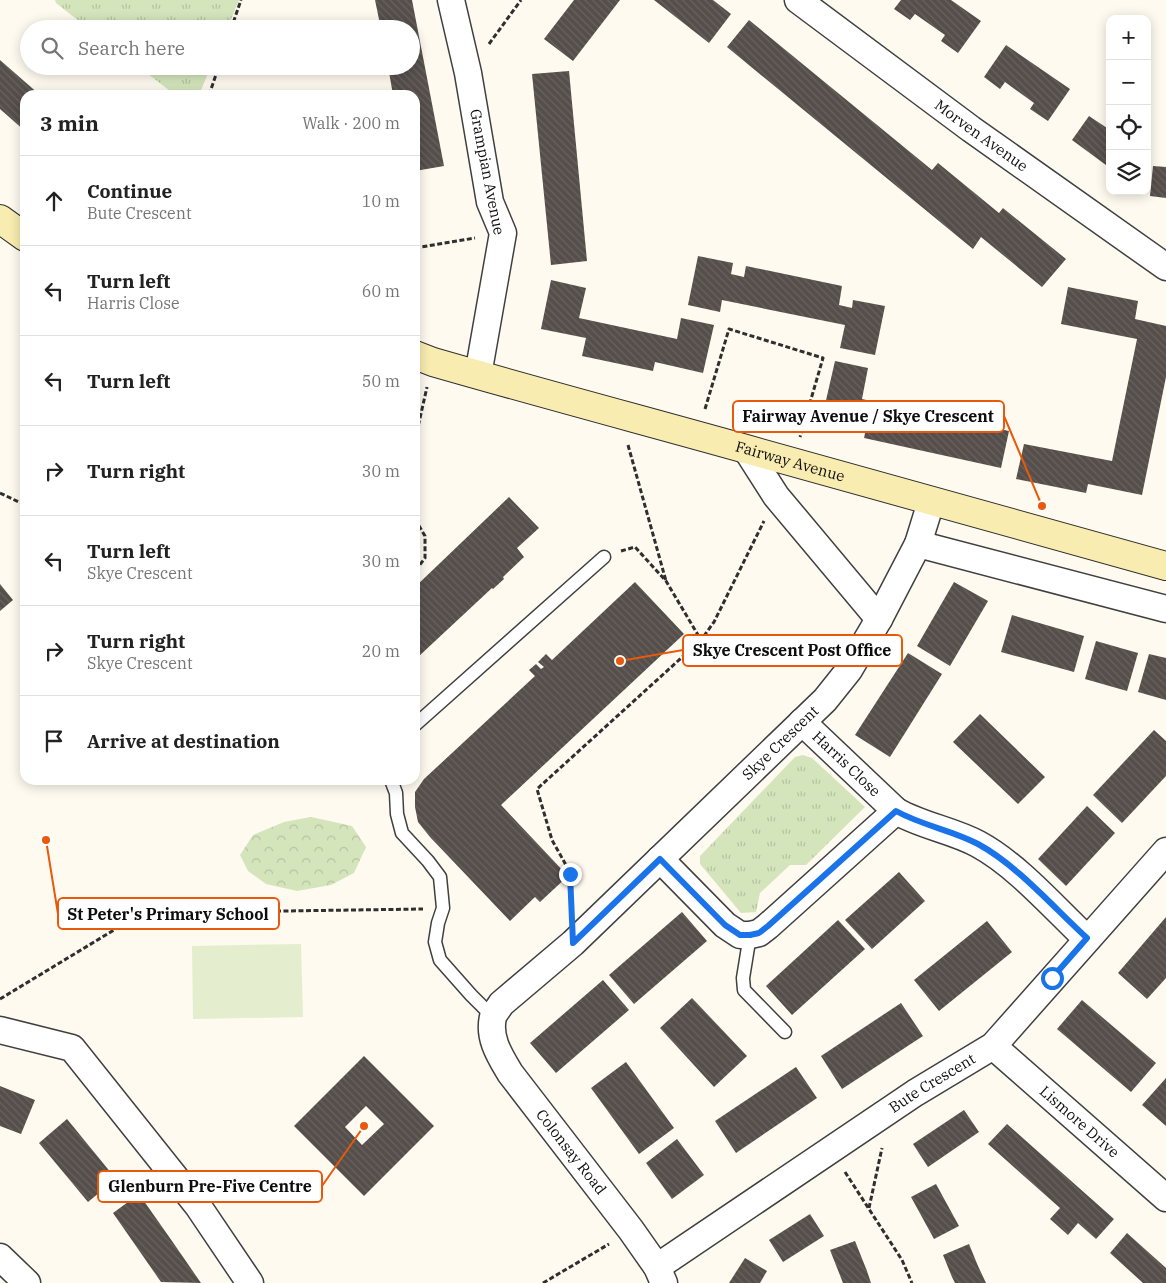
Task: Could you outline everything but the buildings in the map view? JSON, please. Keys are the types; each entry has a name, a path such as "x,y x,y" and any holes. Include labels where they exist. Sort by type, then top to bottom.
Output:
{"street":[{"name":"Grampian Avenue","path":"451,0 468,73 490,202 502,233 478,375"},
{"name":"Morven Avenue","path":"798,0 972,129 1166,267"},
{"path":"0,219 20,233"},
{"name":"Fairway Avenue","path":"424,359 930,502 1166,566"},
{"path":"746,449 776,496 879,619"},
{"name":"Skye Crescent","path":"493,1016 501,1004 573,943 825,700 849,670 866,644 918,544 930,502"},
{"path":"918,544 1166,609"},
{"name":"Harris Close","path":"802,722 896,811 912,820 976,843 1002,858 1087,938"},
{"path":"660,859 725,925 740,935 750,935 759,933 768,926 896,811"},
{"name":"Bute Crescent","path":"660,1275 890,1110 993,1046 1087,938 1161,867"},
{"name":"Colonsay Road","path":"493,1016 493,1038 498,1053 510,1073 631,1230 660,1275"},
{"path":"0,1030 72,1048 198,1206 250,1283"},
{"name":"Lismore Drive","path":"993,1046 1166,1198"},
{"path":"0,1257 27,1283"}],"lane":[{"path":"420,721 604,557"},
{"path":"393,785 396,793 397,814 402,833 428,860 440,877 443,908 435,942 440,960 470,995 493,1016"},
{"path":"750,935 743,978 744,990 785,1032"}],"path":[{"path":"234,20 241,0"},
{"path":"468,73 522,0"},
{"path":"211,90 216,75"},
{"path":"420,247 502,233"},
{"path":"698,436 729,329 823,358 792,463"},
{"path":"420,395 424,359"},
{"path":"619,415 666,581"},
{"path":"0,493 20,503"},
{"path":"573,943 570,874 552,840 537,789 701,640 714,622 776,496"},
{"path":"420,528 424,536 425,551 425,558 420,564"},
{"path":"604,557 635,547 666,581 701,640 714,656 866,644"},
{"path":"0,1000 142,913 443,908"},
{"path":"869,1208 890,1110"},
{"path":"832,1150 902,1260 912,1283"},
{"path":"543,1283 631,1230"}],"green space":[{"path":"55,0 239,0 231,20 78,20 56,3"},
{"path":"149,75 207,75 201,90 169,90"},
{"path":"803,755 812,758 865,807 806,865 790,865 760,893 756,912 741,913 700,864 700,856 795,757"},
{"path":"311,817 352,826 366,847 354,873 331,885 297,891 266,884 248,871 240,855 253,835 284,822"},
{"path":"301,944 303,1017 193,1019 192,946"}],"place":[{"name":"Fairway Avenue / Skye Crescent","path":"1042,506"},
{"name":"Skye Crescent Post Office","path":"620,661"},
{"name":"St Peter's Primary School","path":"46,840"},
{"name":"Glenburn Pre-Five Centre","path":"364,1126"}],"route":[{"path":"570,874 573,943 660,859 725,925 740,935 750,935 759,933 768,926 896,811 912,820 976,843 1002,858 1087,938 1052,978"}]}
